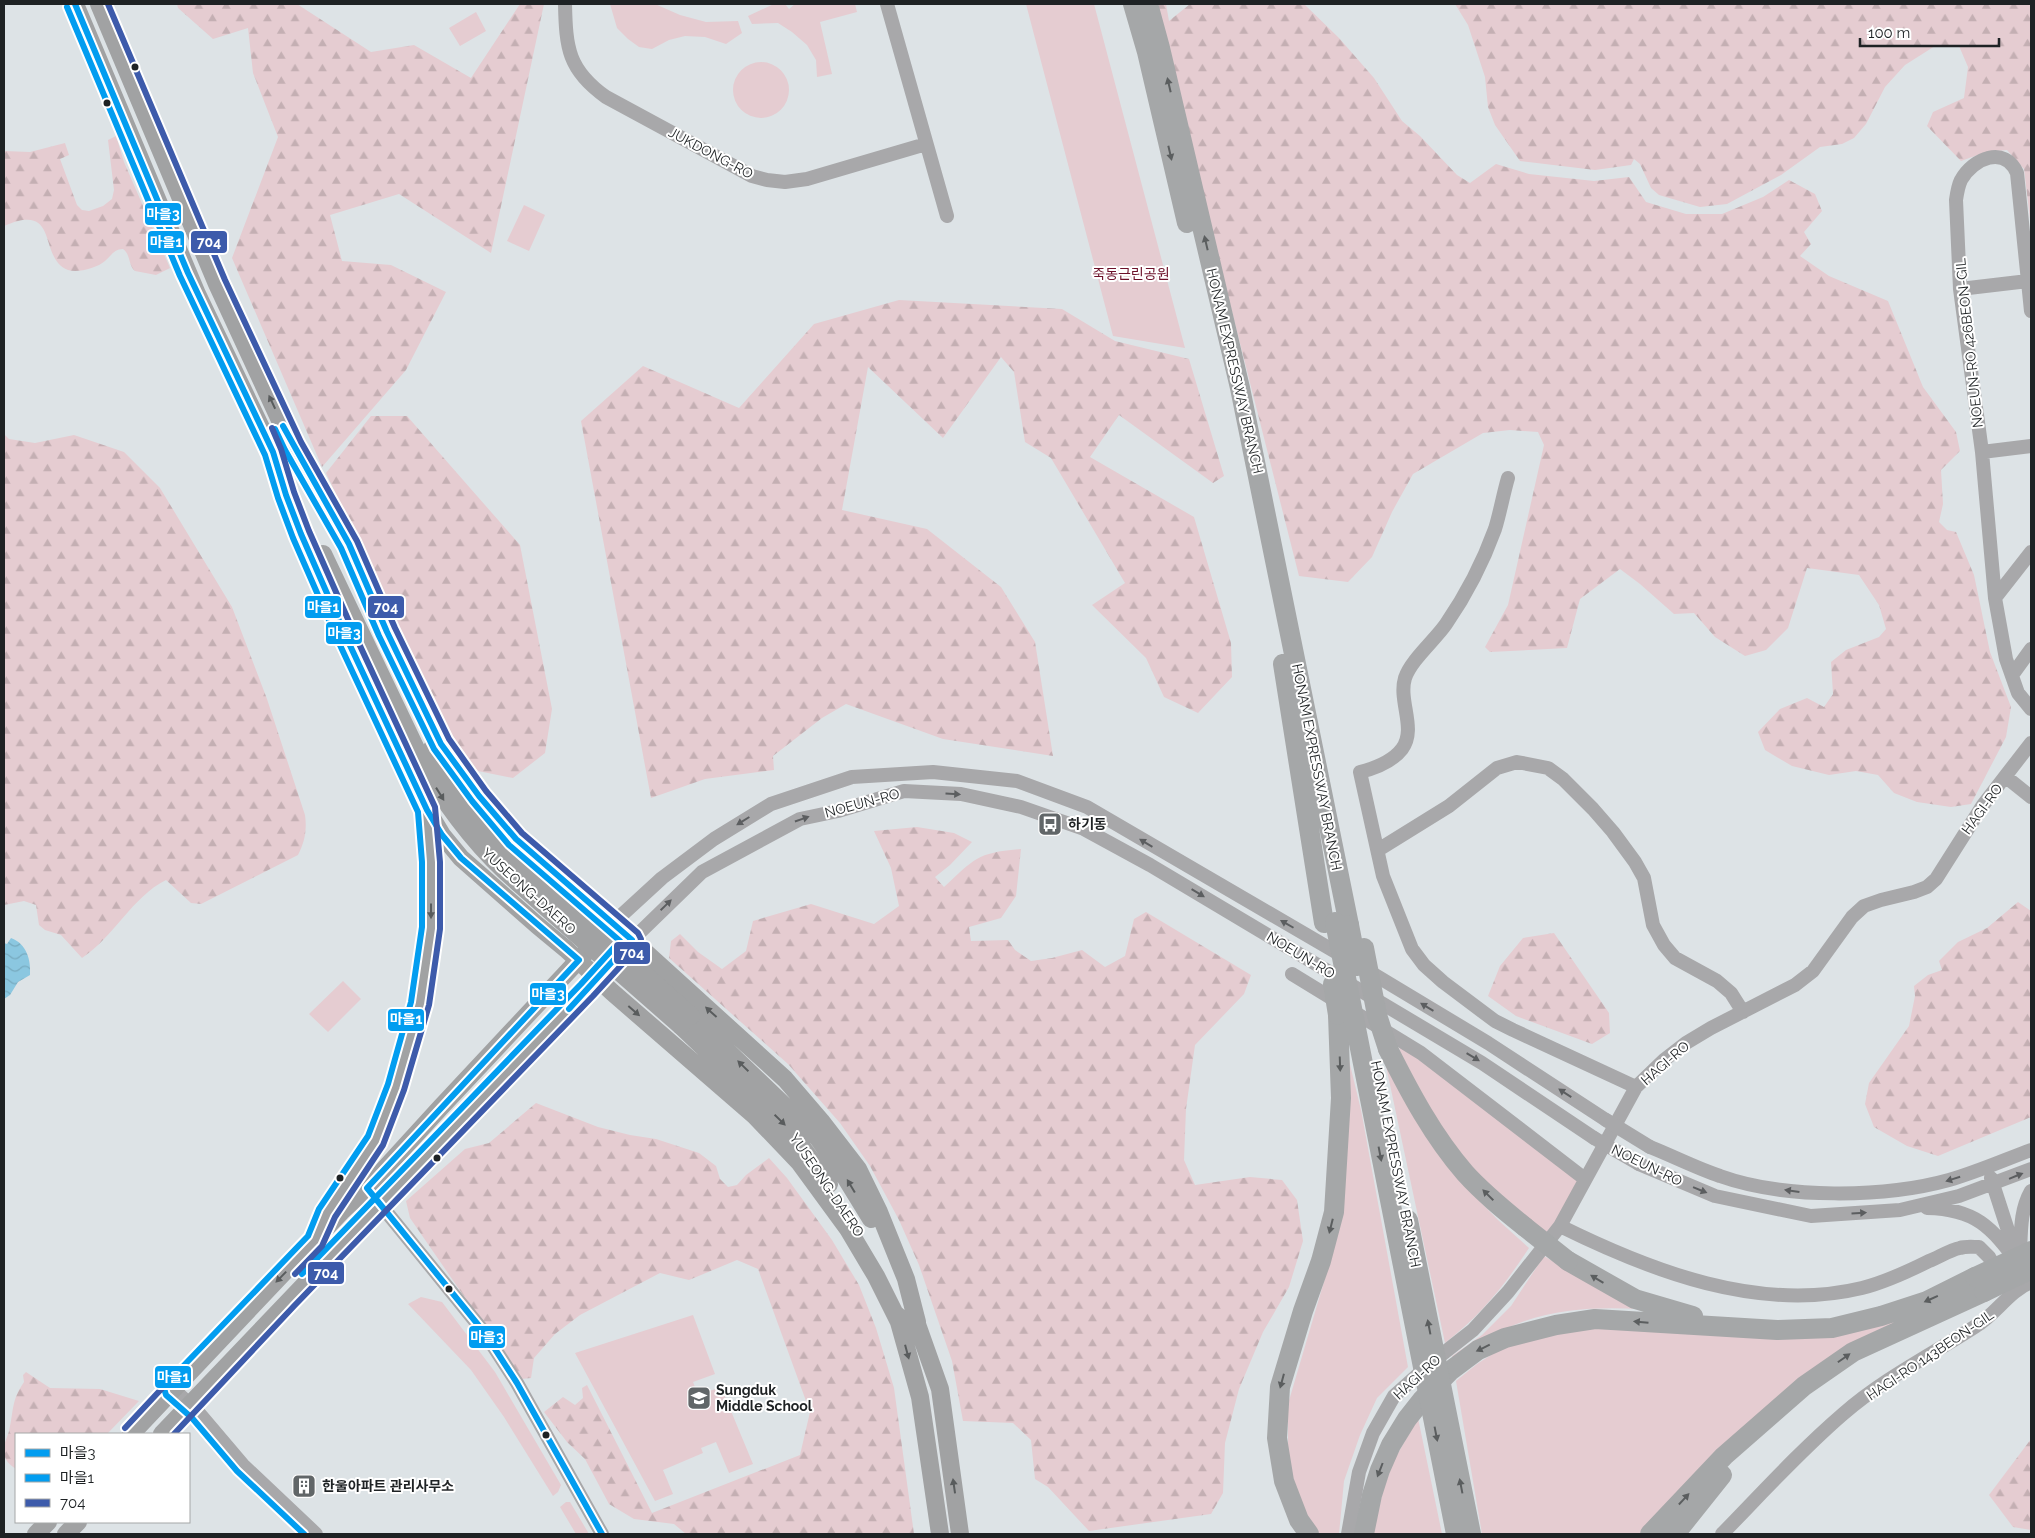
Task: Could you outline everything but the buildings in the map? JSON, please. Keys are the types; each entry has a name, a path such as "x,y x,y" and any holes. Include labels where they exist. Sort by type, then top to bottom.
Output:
{"highway":[{"name":"HONAM EXPRESSWAY BRANCH","path":"1133,4 1147,52 1287,646"},
{"name":"HONAM EXPRESSWAY BRANCH","path":"1148,4 1240,388 1287,646 1342,923 1456,1534"},
{"name":"HONAM EXPRESSWAY BRANCH","path":"1342,923 1471,1534"},
{"path":"1308,1534 1299,1520 1284,1481 1277,1438 1280,1387 1303,1311 1322,1261 1334,1212 1341,1098 1338,1016 1342,923"},
{"path":"1342,923 1378,1015 1388,1049 1406,1084 1436,1136 1466,1173 1494,1202 1568,1261 1636,1299 1685,1315 1777,1330"},
{"path":"1364,1534 1370,1503 1380,1470 1391,1446 1407,1419 1422,1400 1450,1371 1478,1350 1505,1338 1556,1325 1595,1319 1777,1330 1832,1328 1881,1316 2028,1270"},
{"path":"1650,1534 1724,1456 1804,1386 1853,1352 1979,1285"},
{"path":"1675,1534 1731,1464 1804,1386"}],"main road":[{"name":"YUSEONG-DAERO","path":"75,4 197,294 428,774 449,808 475,841 522,876 818,1138 844,1174 867,1212 909,1324 940,1389 960,1534"},
{"name":"YUSEONG-DAERO","path":"99,4 217,284 433,751 453,784 522,876"},
{"path":"293,446 350,544 387,632 441,744 479,796 516,839 613,923 785,1079 821,1121 858,1169 879,1212 903,1270 909,1324"},
{"path":"273,452 286,495 301,534 347,639 427,810 442,835 461,858 755,1116 799,1162 848,1228 876,1276 909,1324"},
{"path":"315,1241 327,1213 376,1140 396,1086 420,1004 431,928 431,862 427,810"},
{"path":"132,1433 341,1212 367,1188 613,923"},
{"name":"NOEUN-RO","path":"163,1433 632,940"},
{"name":"YUSEONG-DAERO","path":"909,1324 940,1534"},
{"path":"36,1534 47,1523"},
{"path":"66,1534 77,1523"}],"street":[{"name":"JUKDONG-RO","path":"565,4 566,36 571,58 588,84 606,97 752,176 785,182 807,179 926,144"},
{"path":"887,4 947,216"},
{"name":"NOEUN-RO 426BEON-GIL","path":"2031,311 2017,173 2014,166 2001,157 1979,161 1970,168 1961,180 1956,200 1960,289 1982,452 1995,598 2006,660 2013,674 2018,693 2031,709"},
{"path":"1960,289 2028,282"},
{"path":"1982,452 2031,446"},
{"path":"1508,478 1495,528 1482,560 1446,624 1405,677 1403,691 1408,734 1403,748 1393,758 1377,768 1360,772 1383,876 1404,932 1412,949 1424,965 1495,1020 1636,1087"},
{"path":"1995,598 2031,552"},
{"path":"2013,674 2031,649"},
{"path":"2006,777 2031,742"},
{"path":"1378,850 1449,806 1496,768 1517,762 1548,768 1563,779 1593,809 1635,862 1644,878 1653,925 1664,945 1675,958 1717,981 1731,993 1743,1012"},
{"name":"NOEUN-RO","path":"613,923 662,878 714,839 771,804 852,776 933,772 1017,781 1087,807 1371,973 1650,1146 1720,1176 1759,1187 1809,1194 1897,1191 1948,1180 2031,1150"},
{"name":"HAGI-RO","path":"1348,1534 1359,1472 1373,1433 1394,1396 1430,1363 1473,1330 1508,1292 1560,1226 1636,1087 1664,1060 1686,1043 1795,985 1813,971 1852,917 1864,906 1927,887 1936,879 1983,805 2006,777 2031,797"},
{"name":"NOEUN-RO","path":"632,940 702,872 800,819 904,791 962,794 1021,806 1084,829 1158,870 1482,1062 1594,1138 1639,1164 1715,1196 1811,1216 1900,1210 1959,1196 2031,1170"},
{"path":"1292,974 1422,1053 1586,1179"},
{"path":"1328,996 1338,977"},
{"path":"1988,1167 1993,1185 2028,1270"},
{"path":"367,1188 484,1332 527,1400 602,1534"},
{"path":"2028,1270 2021,1226 2026,1200 2031,1190"},
{"path":"1900,1210 1929,1208 1954,1210 1972,1216 1999,1238 2028,1270"},
{"path":"1560,1226 1628,1258 1665,1272 1720,1287 1780,1294 1824,1295 1862,1288 1891,1279 1961,1248 1979,1247 1989,1257 2010,1295"},
{"name":"HAGI-RO 143BEON-GIL","path":"1722,1534 1844,1414 1924,1356 1992,1315 2010,1295 2028,1270"},
{"path":"173,1389 198,1412 243,1464 316,1534"}],"green space":[{"path":"177,4 297,4 371,52 414,45 471,78 520,4 544,4 491,253 399,194 330,215 342,261 391,265 446,292 406,370 322,467 232,258 278,137 253,73 248,28 213,39 178,8"},
{"path":"610,4 655,4 680,15 706,22 738,21 742,33 726,44 705,37 685,36 669,40 652,49 639,47 617,28"},
{"path":"774,4 785,4 789,9 795,4 855,4 857,12 820,22 832,74 817,77 816,60 807,45 778,23 752,24 748,16"},
{"name":"죽동근린공원","path":"1026,4 1094,4 1185,348 1113,336"},
{"path":"1154,4 1166,4 1169,21 1190,4 1304,4 1339,38 1374,78 1402,121 1420,136 1457,175 1470,183 1496,164 1529,174 1594,181 1629,177 1646,202 1686,214 1722,214 1763,197 1789,180 1815,194 1822,211 1804,232 1811,244 1800,256 1829,276 1888,301 1923,387 1956,432 1960,451 1941,470 1943,504 1939,522 1947,530 1956,532 1974,575 1990,652 2011,707 2006,737 1971,804 1951,807 1917,802 1894,793 1878,775 1856,771 1829,775 1792,766 1765,750 1758,732 1780,709 1807,698 1824,707 1833,694 1831,662 1846,650 1879,637 1886,629 1879,605 1859,575 1807,568 1788,628 1766,650 1745,656 1715,637 1694,613 1674,614 1620,569 1580,599 1567,648 1490,652 1485,647 1508,605 1544,445 1538,432 1510,430 1483,433 1413,474 1392,512 1372,557 1348,582 1299,576"},
{"path":"1455,4 2031,4 2031,227 2024,169 2007,150 1986,152 1961,161 1927,126 1933,112 1964,98 1968,67 1959,46 1935,46 1905,65 1885,87 1866,124 1854,138 1842,144 1820,147 1781,175 1727,204 1700,207 1659,195 1651,188 1640,164 1634,159 1631,165 1595,170 1520,161 1495,125 1488,107 1485,77 1468,25"},
{"path":"476,12 486,31 460,46 449,28"},
{"path":"761,62 776,67 784,75 789,90 784,105 776,113 761,118 746,113 738,105 733,90 738,75 746,67"},
{"path":"116,136 124,162 170,268 156,275 135,271 131,266 126,251 123,249 115,251 102,264 92,268 77,271 68,270 59,264 53,255 46,234 41,226 34,221 22,220 4,226 4,151 30,152 65,143 69,155 60,159 77,205 82,210 89,211 103,206 112,199 114,190 108,140"},
{"path":"524,205 545,215 529,251 507,241"},
{"path":"899,300 1062,309 1115,341 1189,359 1224,476 1213,483 1119,415 1090,457 1194,517 1231,643 1232,677 1198,713 1164,697 1146,658 1092,605 1125,583 1051,458 1025,442 1014,372 1001,357 943,438 868,367 842,510 927,529 1001,587 1035,642 1053,756 943,739 846,704 822,718 773,756 774,770 705,779 651,798 581,421 643,366 739,408 814,324"},
{"path":"371,416 407,416 520,545 552,709 545,753 513,778 473,770 444,721 326,473"},
{"path":"4,434 9,439 35,443 74,435 124,452 160,488 232,607 267,699 305,815 305,835 298,855 201,904 191,903 166,880 143,896 104,939 82,958 61,935 45,930 39,925 36,905 24,901 4,905"},
{"path":"917,827 954,833 972,842 950,865 935,877 944,887 970,863 986,855 1021,849 1016,896 1001,918 969,927 971,941 1008,940 1015,950 1031,961 1082,950 1105,967 1125,956 1134,919 1146,912 1251,975 1244,994 1195,1045 1186,1109 1184,1160 1195,1185 1250,1177 1282,1180 1297,1200 1303,1241 1289,1287 1263,1332 1239,1389 1225,1443 1223,1493 1211,1514 1089,1531 1048,1487 1035,1479 1031,1440 1013,1423 963,1421 952,1361 919,1265 899,1220 870,1166 840,1123 788,1064 669,958 671,941 680,934 698,952 722,969 746,951 753,921 811,904 874,924 899,906 891,868 874,831"},
{"path":"2018,902 2031,911 2031,1117 1938,1156 1907,1146 1874,1127 1865,1104 1869,1083 1909,1026 1915,996 1914,986 1928,975 1942,970 1939,961 1958,942 1987,928"},
{"path":"1554,933 1609,1013 1610,1033 1592,1044 1516,1016 1488,996 1500,966 1523,938"},
{"path":"343,981 361,999 328,1032 309,1014"},
{"path":"1399,1045 1580,1179 1560,1216 1546,1233 1487,1188 1444,1133 1401,1058"},
{"path":"1346,1048 1361,1110 1408,1367 1377,1398 1360,1435 1344,1481 1339,1534 1315,1534 1288,1469 1288,1404 1336,1241"},
{"path":"1383,1052 1463,1184 1529,1248 1481,1311 1445,1343"},
{"path":"536,1103 598,1127 656,1139 699,1153 716,1166 720,1179 728,1187 737,1185 746,1175 769,1158 787,1178 832,1240 859,1285 876,1328 894,1388 914,1534 686,1534 674,1524 634,1519 609,1504 585,1459 567,1442 544,1412 563,1397 575,1405 583,1398 582,1388 587,1385 652,1513 800,1455 810,1412 758,1269 737,1260 689,1280 660,1273 580,1315 555,1334 534,1358 531,1378 521,1379 410,1218 406,1201 465,1149 489,1143"},
{"path":"1544,1256 1640,1309 1610,1308 1566,1311 1537,1317 1513,1325 1452,1362 1452,1356 1482,1335 1511,1306"},
{"path":"421,1297 442,1302 495,1372 561,1485 558,1492 553,1496 504,1417 471,1370 408,1304"},
{"path":"1923,1310 1884,1331 1657,1517 1640,1534 1482,1534 1456,1381 1477,1364 1505,1346 1591,1323 1699,1332"},
{"path":"693,1315 715,1374 693,1382 698,1395 721,1387 753,1464 729,1473 716,1442 701,1448 703,1453 663,1470 673,1494 655,1501 575,1353"},
{"path":"26,1372 50,1388 100,1389 139,1401 108,1433 15,1433 15,1468 6,1459 4,1448 15,1400 24,1382 23,1375"},
{"path":"1418,1418 1442,1534 1373,1534 1383,1491 1393,1462"},
{"path":"2031,1439 2031,1530 2013,1527 1989,1495"},
{"path":"566,1502 570,1502 589,1534 576,1534 560,1507"}],"water":[{"path":"11,938 21,944 27,953 30,975 18,982 10,995 4,999 4,943 7,944"}],"transit line":[{"name":"마을3","path":"75,4 188,273 273,452 286,495 301,534 347,639 427,810 442,835 461,858 579,960 367,1188 484,1332 517,1383 602,1534"},
{"name":"704","path":"108,4 225,280 301,442 357,541 395,628 449,739 486,791 522,833 638,933 641,939 639,946 593,996 295,1305 175,1433"},
{"name":"마을1","path":"67,7 180,276 265,455 293,538 339,643 418,812 422,862 422,927 411,1002 388,1084 368,1136 319,1209 308,1236 164,1388 166,1395 192,1418 237,1471 304,1534"},
{"name":"마을3","path":"283,426 349,544 387,632 441,744 479,796 516,839 632,940 569,1009"},
{"name":"704","path":"272,428 309,531 435,807 440,862 440,929 429,1005 404,1090 383,1145 335,1217 322,1246 295,1274"},
{"name":"마을1","path":"275,429 341,548 379,636 434,749 472,801 509,845 620,941 302,1274"},
{"name":"704","path":"125,1428 166,1384"}],"place":[{"name":"하기동","path":"1050,824"},
{"name":"Sungduk Middle School","path":"699,1398"},
{"name":"한울아파트 관리사무소","path":"304,1486"}]}
